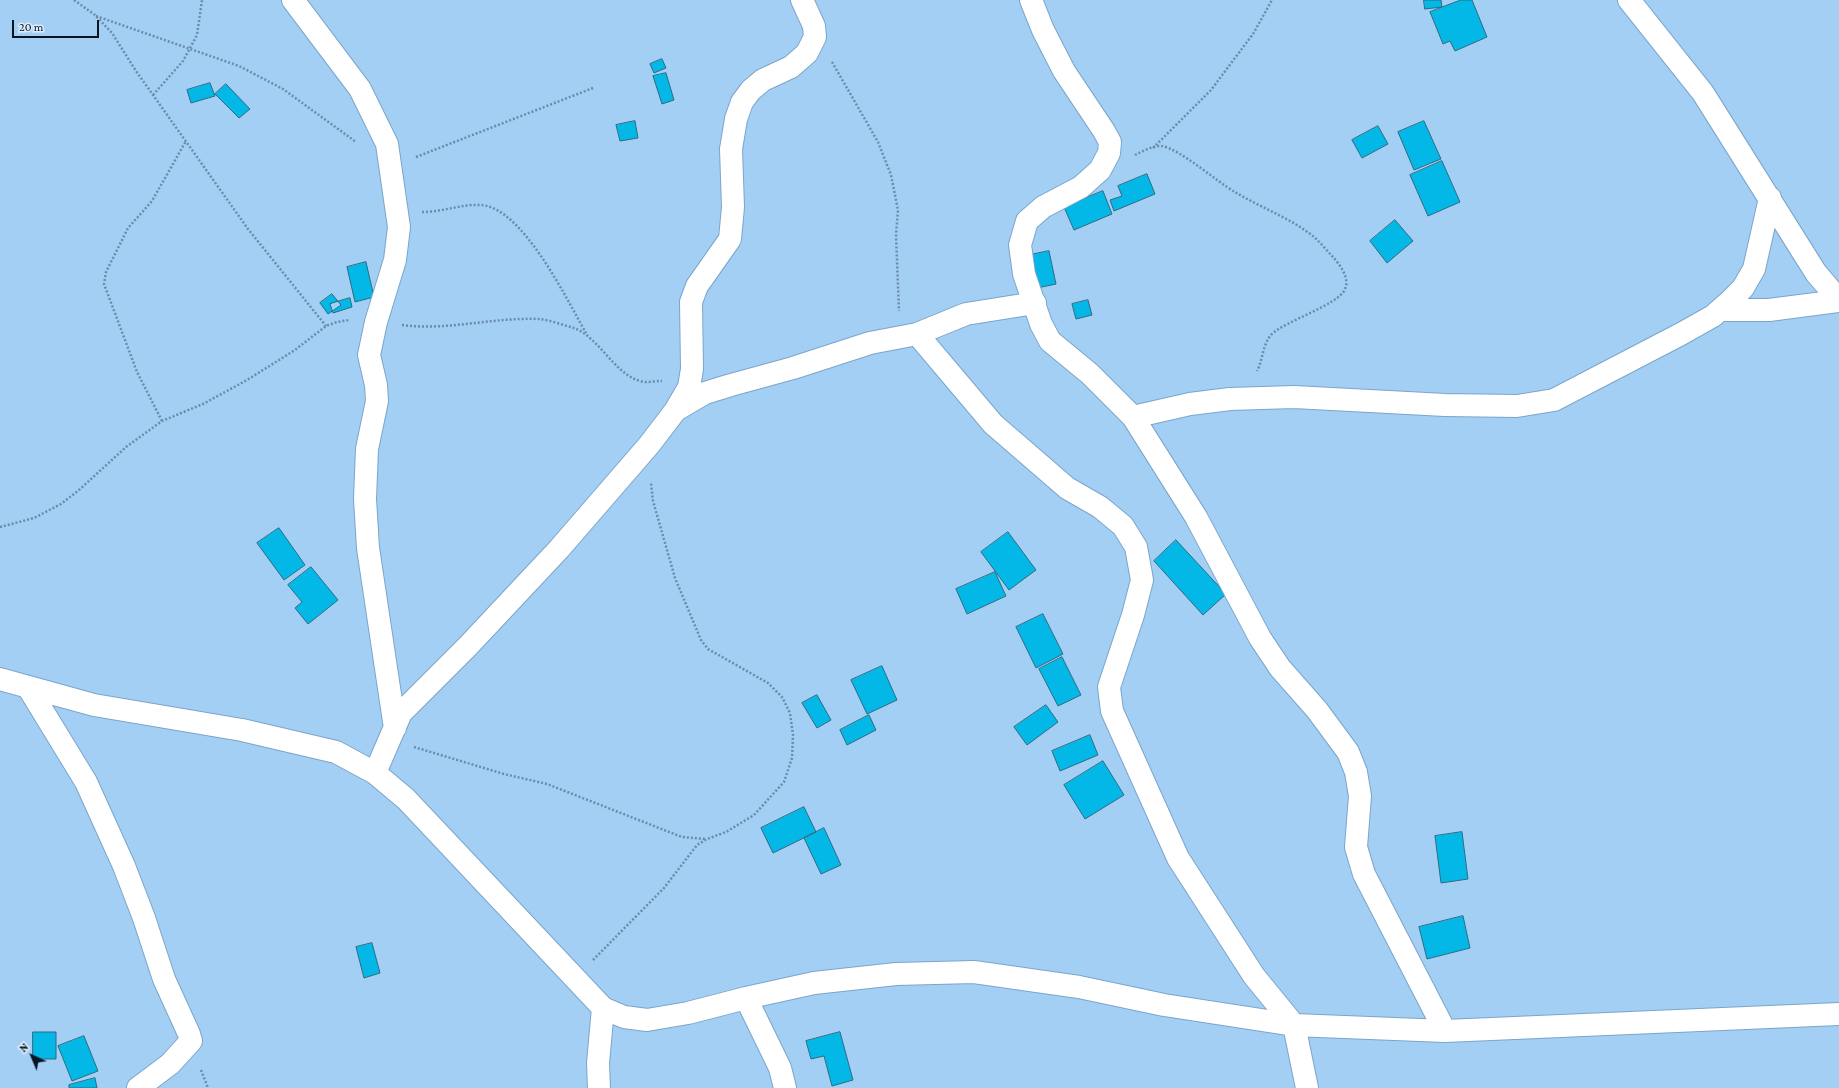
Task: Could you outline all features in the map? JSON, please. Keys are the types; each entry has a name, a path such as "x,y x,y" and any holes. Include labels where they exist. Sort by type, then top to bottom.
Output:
{"street":[{"path":"293,0 360,90 387,144 394,202 399,227 395,260 376,322 369,355 376,385 377,401 367,449 365,506 368,548 392,734"},
{"path":"375,773 401,713 468,646 559,549 649,444 675,411 689,387 692,369 691,302 697,286 730,239 733,208 731,149 736,119 742,102 751,90 763,80 791,67 807,53 815,37 814,26 802,0"},
{"path":"1031,0 1043,30 1064,71 1110,142 1109,153 1100,170 1081,187 1043,207 1028,221 1020,245 1024,274 1041,324 1050,341 1090,374 1133,417 1196,517 1260,638 1280,668 1317,710 1348,752 1356,772 1360,796 1356,847 1364,874 1444,1031"},
{"path":"1629,0 1703,93 1816,272 1834,294 1839,297"},
{"path":"1133,417 1190,404 1234,399 1294,397 1446,405 1517,406 1554,400 1682,334 1713,316 1720,310 1743,288 1754,269 1770,198"},
{"path":"1720,310 1769,310 1839,301"},
{"path":"675,411 705,394 731,385 793,368 870,343 909,335 966,314 1035,303"},
{"path":"909,335 993,424 1067,488 1100,507 1124,526 1136,546 1142,580 1133,615 1109,687 1112,711 1178,858 1254,976 1294,1025 1307,1088"},
{"path":"0,679 94,705 242,730 336,752 375,773 406,799 603,1008 624,1017 647,1020 688,1014 746,998 821,982 896,974 974,972 1079,987 1164,1005 1294,1025 1444,1031 1839,1014"},
{"path":"28,687 86,782 124,866 144,918 164,979 191,1041 170,1064 138,1088"},
{"path":"746,998 780,1068 785,1088"},
{"path":"599,1088 598,1063 603,1008"}],"path":[{"path":"74,0 95,15 112,33 153,95 248,229 326,326"},
{"path":"153,95 183,61 197,35 202,0"},
{"path":"1152,148 1211,90 1253,34 1272,0"},
{"path":"95,15 239,66 283,89 364,148 389,164 593,88"},
{"path":"815,37 858,104 878,142 891,175 898,210 896,235 897,287 909,335"},
{"path":"162,421 137,372 104,284 106,272 128,228 152,201 186,141"},
{"path":"1100,170 1152,148 1160,146 1175,151 1235,192 1294,224 1315,238 1340,265 1346,278 1346,289 1340,296 1271,335 1264,346 1260,365 1254,379 1234,399"},
{"path":"394,202 421,212 435,212 480,205 492,207 507,216 524,233 547,265 586,334 615,364 631,376 645,382 690,381"},
{"path":"0,527 34,518 61,504 79,490 126,447 162,421 203,404 247,380 295,350 326,326 337,322 352,320 422,328 510,319 540,320 576,329 586,334"},
{"path":"575,978 664,888 697,845 707,838 726,832 754,815 784,782 792,758 793,735 790,714 782,697 768,683 708,649 701,640 675,578 653,501 649,444"},
{"path":"392,734 504,774 548,784 682,837 707,838"}],"building":[{"path":"1424,0 1441,0 1442,7 1425,9"},
{"path":"1461,0 1472,0 1487,37 1455,51 1450,41 1443,44 1430,12"},
{"path":"662,59 666,68 654,73 650,64"},
{"path":"666,73 674,100 662,104 653,76"},
{"path":"210,83 215,96 191,103 187,90"},
{"path":"226,84 250,109 239,118 215,94"},
{"path":"635,121 638,138 620,141 616,125"},
{"path":"1424,121 1441,159 1414,170 1398,132"},
{"path":"1378,126 1388,144 1362,158 1352,140"},
{"path":"1442,161 1460,202 1428,216 1410,175"},
{"path":"1147,174 1155,194 1114,211 1110,200 1122,196 1118,186"},
{"path":"1103,191 1112,214 1074,230 1064,207"},
{"path":"1395,220 1413,241 1387,263 1370,241"},
{"path":"1049,251 1056,284 1037,288 1030,255"},
{"path":"366,262 374,297 355,302 347,267"},
{"path":"332,294 341,305 328,314 320,303"},
{"path":"350,298 352,307 333,313 330,304"},
{"path":"1088,300 1092,315 1076,319 1072,304"},
{"path":"279,528 305,565 284,580 257,543"},
{"path":"1008,532 1036,570 1009,590 981,552"},
{"path":"1176,540 1226,594 1203,615 1154,561"},
{"path":"311,567 338,600 308,624 295,608 302,602 288,585"},
{"path":"995,572 1006,596 967,614 956,589"},
{"path":"1043,614 1063,654 1036,668 1016,627"},
{"path":"1062,657 1081,695 1058,706 1039,669"},
{"path":"882,666 897,700 867,714 851,680"},
{"path":"817,695 831,720 817,728 802,703"},
{"path":"1046,705 1058,722 1027,745 1014,727"},
{"path":"869,715 876,730 847,745 840,730"},
{"path":"1090,735 1098,755 1060,771 1052,751"},
{"path":"1103,761 1124,795 1085,819 1064,785"},
{"path":"804,807 816,832 773,853 761,828"},
{"path":"824,828 841,865 821,874 804,838"},
{"path":"1462,832 1468,879 1441,883 1435,836"},
{"path":"1463,916 1470,948 1427,959 1419,927"},
{"path":"372,943 380,973 364,978 356,947"},
{"path":"33,1032 56,1032 56,1059 33,1059"},
{"path":"840,1032 853,1080 832,1086 824,1056 811,1059 806,1041"},
{"path":"84,1036 98,1071 72,1081 58,1046"},
{"path":"95,1078 97,1088 69,1088 69,1085"}]}
